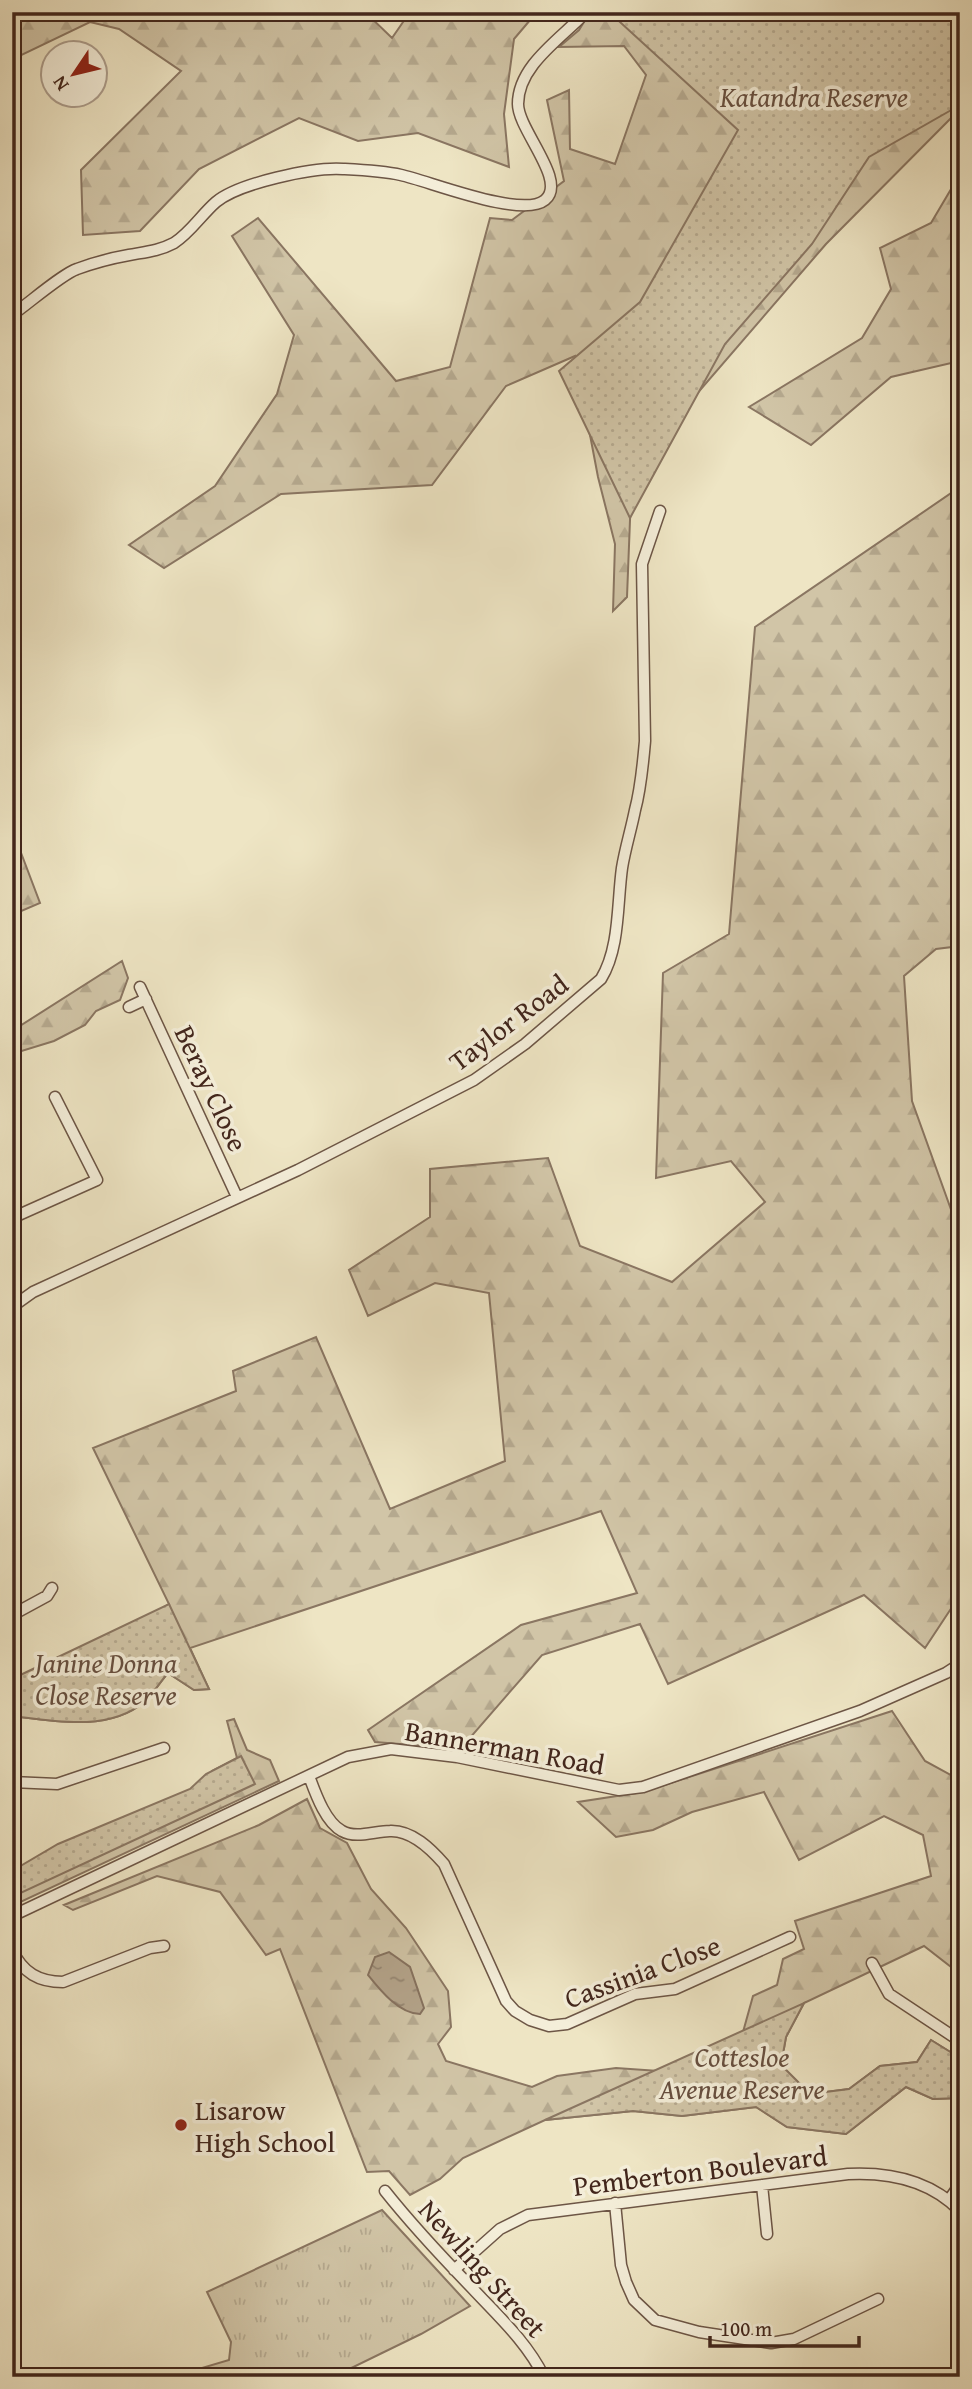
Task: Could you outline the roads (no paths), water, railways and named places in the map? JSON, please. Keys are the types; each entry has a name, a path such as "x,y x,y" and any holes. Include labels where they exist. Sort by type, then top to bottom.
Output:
{"street":[{"path":"12,314 74,270 155,251 176,242 219,200 244,188 298,172 341,168 400,174 493,201 527,205 544,201 551,193 553,185 544,162 526,131 518,104 524,78 533,63 586,12"},
{"name":"Taylor Road","path":"12,1307 33,1292 298,1170 474,1080 525,1044 592,988 608,967 616,928 622,870 636,807 645,741 642,564 660,511"},
{"name":"Beray Close","path":"140,987 237,1197"},
{"name":"Beray Close","path":"129,1007 146,999"},
{"path":"12,1217 97,1180 55,1097"},
{"path":"12,1615 47,1596 52,1588"},
{"name":"Bannerman Road","path":"12,1916 348,1757 391,1749 457,1757 619,1790 643,1787 860,1711 946,1673 960,1664"},
{"path":"12,1782 57,1784 164,1748"},
{"name":"Cassinia Close","path":"309,1776 323,1811 342,1831 366,1835 392,1830 410,1836 430,1848 444,1864 498,1987 515,2011 530,2020 549,2026 567,2024 635,1994 675,1989 790,1937"},
{"path":"12,1950 18,1963 34,1977 48,1982 63,1982 164,1945"},
{"path":"872,1963 888,1994 960,2041"},
{"name":"Pemberton Boulevard","path":"454,2270 489,2238 514,2221 542,2212 762,2185 872,2173 899,2177 925,2186 949,2200 960,2211"},
{"path":"949,2200 960,2184"},
{"path":"762,2185 767,2234"},
{"name":"Newling Street","path":"385,2191 454,2270 515,2333 538,2364 544,2377"},
{"path":"615,2203 621,2265 626,2282 634,2300 655,2320 699,2332 771,2343 794,2339 878,2299"}],"water":[{"path":"389,1952 410,1967 424,2008 420,2014 397,2006 368,1975 375,1957"}],"place":[{"name":"Lisarow High School","path":"181,2125"}],"park label":[{"name":"Katandra Reserve","path":"814,96"},
{"name":"Janine Donna Close Reserve","path":"106,1678"},
{"name":"Cottesloe Avenue Reserve","path":"742,2072"}]}
